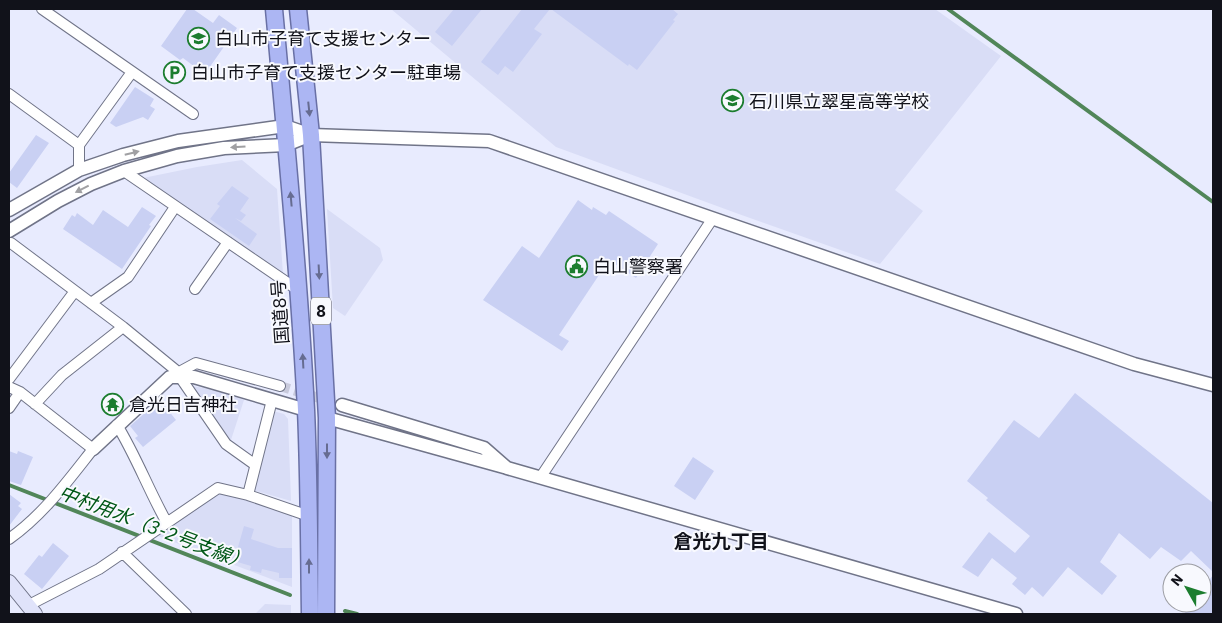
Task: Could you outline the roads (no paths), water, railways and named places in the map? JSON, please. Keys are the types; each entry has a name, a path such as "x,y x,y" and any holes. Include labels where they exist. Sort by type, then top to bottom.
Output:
{"highway":[{"name":"国道8号","path":"274,9 285,126 306,410 310,614"},
{"name":"8","path":"298,9 311,135 327,418 326,614"}],"main road":[{"path":"9,582 32,610"}],"street":[{"path":"42,9 193,114"},
{"path":"79,170 79,145 132,72"},
{"path":"9,94 79,145"},
{"path":"9,210 79,170 123,155 178,141 285,126 311,135 489,142 1134,364 1213,385"},
{"path":"254,464 226,444 176,375 123,327 75,291 10,237 58,201 91,184 124,171 177,156 224,148 286,145 311,135"},
{"path":"124,171 298,290"},
{"path":"91,303 128,277 175,207"},
{"path":"540,478 713,218"},
{"path":"194,289 228,242"},
{"path":"9,379 75,291"},
{"path":"35,404 62,375 123,327"},
{"path":"9,539 27,526 48,505 93,449 117,425 176,375 196,363 280,386"},
{"path":"176,375 194,377 306,410"},
{"path":"9,388 20,392 93,449"},
{"path":"9,408 20,392"},
{"path":"248,495 254,464 272,400"},
{"path":"342,405 484,448 506,468"},
{"path":"327,418 1016,614"},
{"path":"117,425 129,444 151,494 167,523"},
{"path":"32,610 99,570 122,552 218,488 248,495 309,516"},
{"path":"122,552 186,614"}],"waterway":[{"path":"948,9 1213,202"},
{"name":"中村用水（3-2号支線）","path":"9,485 290,595"},
{"name":"中村用水（3-2号支線）","path":"345,611 357,614"}],"tunnel":[{"path":"280,386 342,405"}],"place":[{"name":"白山市子育て支援センター","path":"199,38"},
{"name":"白山市子育て支援センター駐車場","path":"175,72"},
{"name":"石川県立翠星高等学校","path":"733,101"},
{"name":"白山警察署","path":"577,266"},
{"name":"倉光日吉神社","path":"113,404"}],"district":[{"name":"倉光九丁目","path":"721,541"}]}
